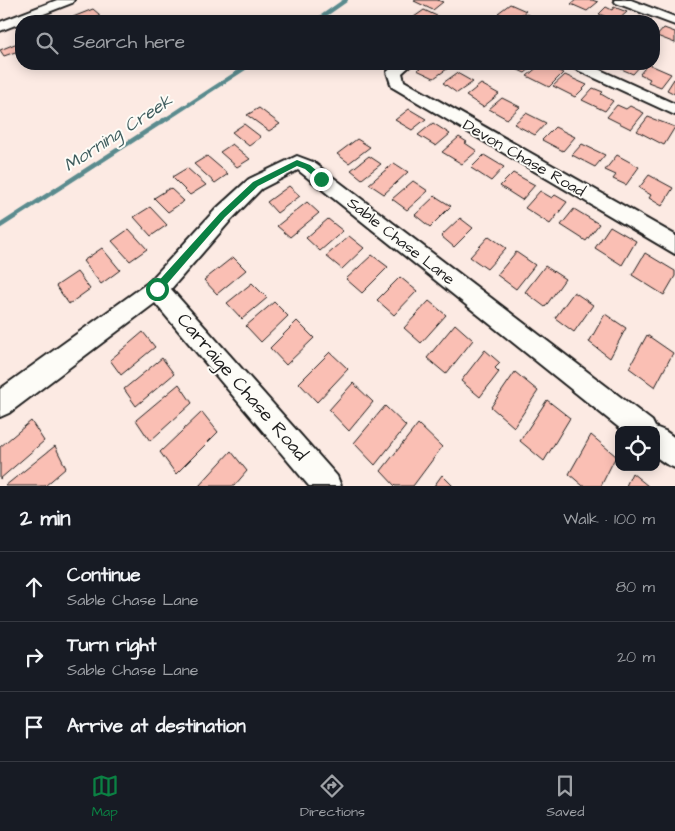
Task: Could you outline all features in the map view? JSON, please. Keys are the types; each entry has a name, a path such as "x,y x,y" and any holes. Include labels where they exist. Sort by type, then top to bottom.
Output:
{"street":[{"path":"29,15 68,0"},
{"path":"620,0 659,15"},
{"path":"660,15 675,21"},
{"path":"0,26 15,20"},
{"name":"Devon Chase Road","path":"397,70 394,72 397,84 675,245"},
{"path":"589,70 675,110"},
{"name":"Sable Chase Lane","path":"0,404 157,289 223,215 255,184 297,162 307,167 638,426"},
{"name":"Carraige Chase Road","path":"157,289 327,486"},
{"path":"660,443 675,455"}],"building":[{"path":"437,0 443,2 433,10 414,1"},
{"path":"576,0 598,2 587,11 571,4"},
{"path":"510,4 526,11 521,15 502,15 498,13"},
{"path":"606,7 612,10 614,7 627,12 624,15 599,14"},
{"path":"93,9 100,15 78,15"},
{"path":"424,10 435,15 417,15"},
{"path":"664,28 675,32 675,43 660,37 660,33"},
{"path":"15,44 15,52 4,56 0,50"},
{"path":"660,69 671,74 661,87 648,82 650,79 640,74 643,70"},
{"path":"417,70 446,70 434,78"},
{"path":"534,70 556,70 563,73 549,87 527,76"},
{"path":"624,70 637,70 633,74"},
{"path":"457,73 473,82 457,93 443,83"},
{"path":"565,75 587,85 575,97 553,86"},
{"path":"675,80 675,94 667,90"},
{"path":"481,84 499,94 483,107 466,96"},
{"path":"593,88 603,92 601,94 613,101 605,111 582,100"},
{"path":"502,98 520,107 507,119 489,109"},
{"path":"617,105 626,109 630,106 644,113 631,129 607,117"},
{"path":"259,108 280,124 269,131 247,115"},
{"path":"409,109 426,119 412,130 395,120"},
{"path":"526,113 546,123 535,135 514,124"},
{"path":"648,117 675,127 664,145 637,131"},
{"path":"433,123 450,134 436,146 418,135"},
{"path":"244,124 261,137 249,146 232,132"},
{"path":"555,127 575,137 563,151 542,140"},
{"path":"459,137 477,151 462,164 442,152"},
{"path":"357,139 370,147 349,163 337,154"},
{"path":"232,144 250,159 237,167 220,152"},
{"path":"582,144 605,155 595,167 572,155"},
{"path":"484,155 504,167 491,181 471,168"},
{"path":"617,155 639,167 626,185 613,179 616,175 605,170"},
{"path":"207,156 228,174 215,183 194,164"},
{"path":"369,156 381,164 362,179 351,170"},
{"path":"394,163 408,172 384,194 369,184"},
{"path":"187,168 206,185 190,195 172,177"},
{"path":"513,173 535,185 522,200 500,186"},
{"path":"649,175 673,188 662,206 649,198 651,195 639,188"},
{"path":"413,181 428,191 407,210 392,199"},
{"path":"289,186 300,196 277,213 267,202"},
{"path":"170,188 184,201 168,212 154,198"},
{"path":"540,191 552,198 555,195 567,202 550,224 525,208"},
{"path":"435,196 451,206 430,227 415,215"},
{"path":"307,202 319,213 290,237 277,226"},
{"path":"150,207 167,225 151,236 134,217"},
{"path":"574,209 599,224 586,241 561,225"},
{"path":"460,218 473,228 454,247 441,236"},
{"path":"328,219 343,231 320,251 306,238"},
{"path":"610,226 636,241 622,265 595,248"},
{"path":"129,229 147,249 130,261 112,241"},
{"path":"349,236 364,248 342,269 326,256"},
{"path":"489,236 506,248 487,269 470,257"},
{"path":"102,248 120,270 101,284 83,261"},
{"path":"516,252 535,265 516,289 497,275"},
{"path":"645,253 675,271 675,276 664,295 632,275"},
{"path":"372,255 388,267 362,293 346,279"},
{"path":"233,257 246,270 217,294 204,280"},
{"path":"545,266 565,279 545,307 525,292"},
{"path":"77,272 90,289 69,304 56,286"},
{"path":"400,277 417,291 394,315 377,300"},
{"path":"252,283 267,298 242,319 227,303"},
{"path":"574,292 593,305 574,332 555,318"},
{"path":"429,301 446,315 421,343 404,328"},
{"path":"274,302 288,316 261,342 246,326"},
{"path":"605,314 626,328 610,358 589,342"},
{"path":"297,321 314,338 286,365 270,348"},
{"path":"455,324 473,340 446,374 427,358"},
{"path":"143,332 155,347 121,375 110,360"},
{"path":"647,335 673,353 655,387 629,368"},
{"path":"485,350 500,363 495,368 499,372 480,397 461,381"},
{"path":"330,352 348,369 317,402 299,383"},
{"path":"162,358 174,374 136,406 124,389"},
{"path":"515,372 538,391 514,427 491,407"},
{"path":"353,383 373,402 349,431 329,410"},
{"path":"179,384 192,403 150,441 136,420"},
{"path":"547,400 570,418 544,461 520,441"},
{"path":"385,406 406,426 375,465 354,443"},
{"path":"202,412 218,432 176,474 160,452"},
{"path":"31,421 44,441 0,479 0,447"},
{"path":"418,424 442,447 413,486 395,486 381,471"},
{"path":"591,435 615,455 601,486 583,486 569,474"},
{"path":"55,446 66,468 45,486 5,486"},
{"path":"231,451 247,471 234,486 199,486"},
{"path":"632,473 648,486 626,486"},
{"path":"442,475 453,486 434,486"}],"waterway":[{"name":"Morning Creek","path":"325,15 346,0"},
{"name":"Morning Creek","path":"162,122 242,70"},
{"name":"Morning Creek","path":"0,226 164,120"}],"route":[{"path":"157,289 223,215 255,184 297,162 307,167 321,179"}]}
